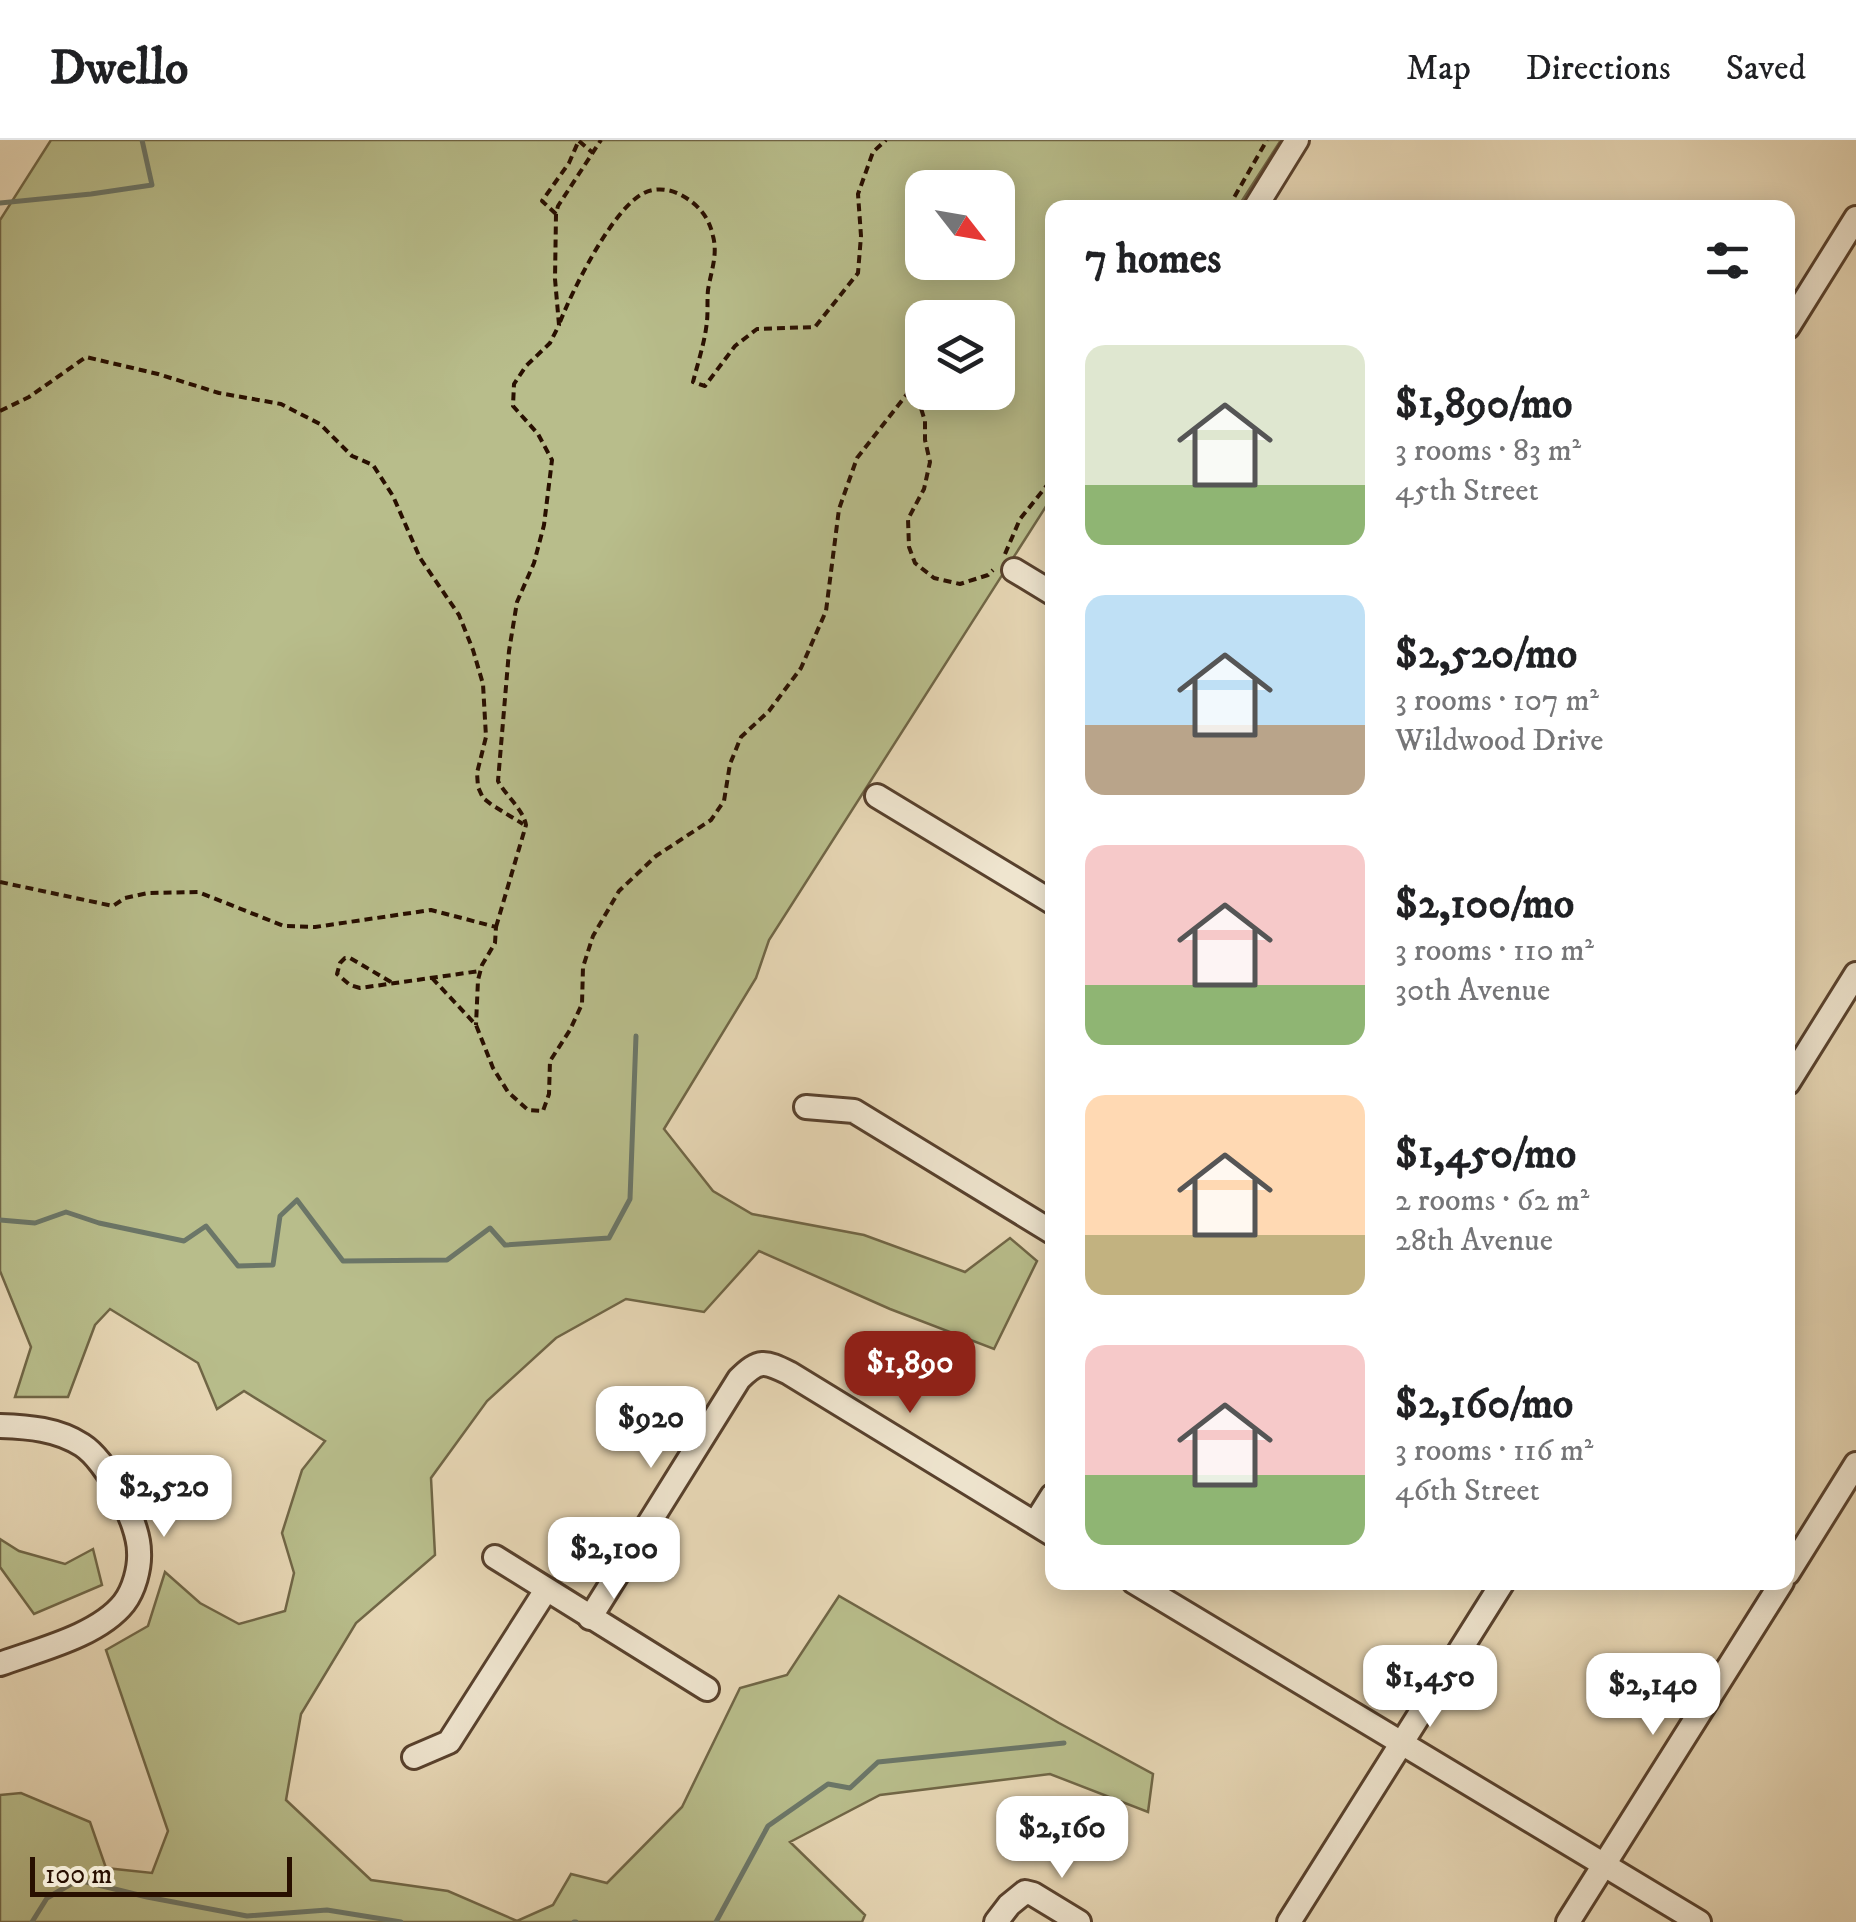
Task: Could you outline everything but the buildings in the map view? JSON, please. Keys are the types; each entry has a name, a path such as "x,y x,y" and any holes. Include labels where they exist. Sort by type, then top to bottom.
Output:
{"street":[{"path":"1259,200 1297,140"},
{"path":"1795,316 1856,218"},
{"path":"1014,570 1045,589"},
{"path":"877,796 1045,898"},
{"path":"1795,1071 1856,974"},
{"path":"806,1106 854,1111 1045,1228"},
{"path":"590,1618 739,1379 755,1365 764,1363 789,1372 1044,1528"},
{"path":"0,1426 49,1431 82,1445 98,1458 118,1489 140,1554 132,1587 112,1616 96,1627 0,1664"},
{"path":"1795,1563 1856,1464"},
{"path":"495,1557 707,1689"},
{"path":"414,1757 450,1742 546,1590"},
{"path":"1147,1590 1700,1922"},
{"path":"1289,1922 1498,1590"},
{"path":"1568,1922 1777,1590"},
{"path":"996,1922 1025,1892 1079,1922"}],"path":[{"path":"556,214 542,201 569,164 579,140 593,152"},
{"path":"559,326 556,214 602,140"},
{"path":"476,1025 478,980 494,943 526,825 524,816 498,781 517,602 534,563 544,525 552,460 538,434 513,406 514,384 550,343 571,294 617,219 640,194 658,188 678,193 701,208 713,233 716,255 693,382 704,386 735,346 758,330 815,327 858,273 862,236 858,194 874,152 886,140"},
{"path":"1233,200 1267,140"},
{"path":"0,411 29,397 86,357 219,393 281,404 320,424 352,456 373,465 393,496 420,558 458,615 473,650 482,684 486,738 477,773 478,787 483,798 526,825"},
{"path":"432,978 476,1025 492,1068 508,1092 528,1110 544,1111 550,1094 550,1061 582,1004 583,968 594,936 619,892 656,856 711,820 724,801 730,764 741,737 769,711 801,668 826,611 839,509 856,458 907,394 918,399 930,462 924,489 908,519 908,547 915,563 934,578 960,584 988,575 1006,553 1020,519 1045,488"},
{"path":"0,882 113,906 148,892 198,892 284,926 315,927 432,910 496,927"},
{"path":"391,982 350,958 344,958 337,969 340,979 360,988 481,971"}],"green space":[{"path":"51,140 1281,140 1242,200 1045,200 1045,508 769,940 756,978 664,1129 713,1191 752,1214 864,1235 965,1272 1010,1238 1037,1261 994,1349 890,1309 759,1251 704,1312 626,1299 556,1338 487,1401 431,1478 435,1555 356,1623 301,1714 286,1800 371,1880 448,1891 517,1921 553,1905 571,1874 607,1883 682,1807 740,1688 787,1675 839,1596 1153,1774 1148,1812 1050,1774 880,1795 790,1842 865,1915 862,1922 0,1922 0,1795 21,1793 90,1822 106,1868 152,1873 168,1831 106,1650 148,1626 165,1572 200,1603 239,1624 285,1611 294,1573 282,1533 302,1470 325,1441 244,1391 217,1409 198,1363 110,1309 95,1325 68,1397 15,1397 31,1347 0,1271 0,220"},
{"path":"0,1539 19,1551 65,1564 93,1549 102,1585 34,1614 0,1567"}],"waterway":[{"path":"0,203 152,185 142,140"},
{"path":"0,1220 35,1223 66,1212 184,1241 206,1226 238,1266 273,1265 280,1216 297,1200 343,1261 447,1260 490,1228 505,1245 609,1238 630,1199 636,1036"},
{"path":"716,1922 768,1826 828,1784 850,1788 878,1762 1064,1743"},
{"path":"32,1922 47,1898 78,1880 247,1916 327,1910 401,1922"}]}
